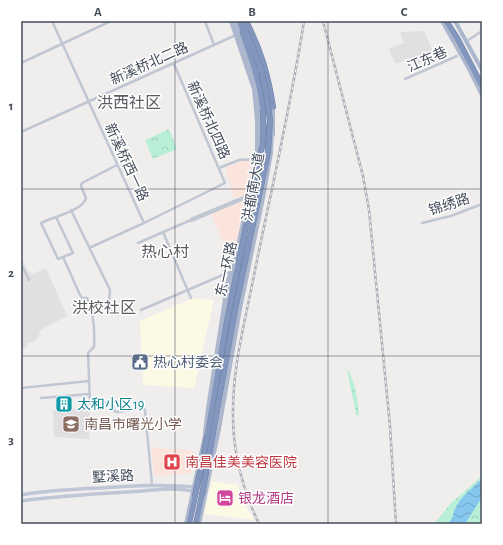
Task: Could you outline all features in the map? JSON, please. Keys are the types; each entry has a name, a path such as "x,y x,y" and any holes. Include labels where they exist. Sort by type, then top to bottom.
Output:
{"highway":[{"name":"东一环路","path":"189,524 203,459 226,326 261,158 265,122 256,71 242,32 236,21"},
{"name":"东一环路","path":"197,524 235,310 268,152 270,120 266,92 261,69 242,21"},
{"path":"246,21 257,43 265,65 273,107"},
{"path":"446,21 457,38 482,86"},
{"path":"450,21 482,80"}],"main road":[{"name":"洪都南大道","path":"186,524 208,418 234,269 257,157 257,120 254,89 231,21"},
{"path":"236,21 257,89 260,136 257,157"},
{"name":"洪都南大道","path":"197,524 206,495 240,309 253,252 271,153 272,127 266,88 242,21"},
{"path":"442,21 482,95"},
{"path":"455,21 482,70"},
{"path":"271,153 274,124 273,107"},
{"path":"203,459 208,408 228,280 234,269"}],"street":[{"name":"新溪桥西一路","path":"52,21 144,223"},
{"path":"21,63 111,21"},
{"path":"204,21 214,45"},
{"path":"466,41 482,31"},
{"name":"新溪桥北二路","path":"21,132 242,32"},
{"name":"江东巷","path":"405,79 457,56"},
{"name":"新溪桥北四路","path":"144,223 225,183 174,64"},
{"path":"219,168 239,160 257,157"},
{"path":"56,217 72,253 58,259 41,223 85,203 85,196 81,186 83,182 118,165"},
{"path":"138,243 249,196"},
{"name":"锦绣路","path":"422,223 451,216 482,204"},
{"path":"71,210 110,290 109,301 111,312"},
{"path":"89,248 144,223"},
{"path":"163,232 191,298"},
{"path":"63,257 80,295 82,298 87,298 92,312 94,323 94,347 88,353 90,402 91,404 112,402 115,412 142,408 145,410 152,485"},
{"path":"21,264 28,280"},
{"path":"140,310 234,269"},
{"path":"21,388 89,381"},
{"path":"41,398 89,394"},
{"name":"墅溪路","path":"21,495 42,491 152,485 193,489 206,495"},
{"name":"墅溪路","path":"21,501 44,497 207,488"}],"shaded area":[{"path":"424,31 435,56 415,65 411,58 396,64 389,49 404,43 400,32"},
{"path":"253,160 246,195 234,198 225,168 239,162"},
{"path":"246,200 234,256 230,257 211,214"},
{"path":"21,257 28,271 32,274 46,268 67,316 42,329 35,341 27,344 28,346 21,350"},
{"path":"193,298 214,300 194,388 143,385 140,321"},
{"name":"南昌市曙光小学","path":"90,408 89,439 54,437 53,411"},
{"name":"南昌佳美美容医院","path":"151,447 194,451 191,473 154,476"},
{"name":"银龙酒店","path":"212,481 238,485 245,506 255,520 204,514"}],"green space":[{"path":"169,129 177,149 153,159 145,140"},
{"path":"347,370 351,375 355,387 359,417 356,414"},
{"path":"482,476 482,524 434,524 451,503"}],"water":[{"path":"482,479 482,497 465,524 448,524 453,517 456,506 468,491"}],"railway":[{"path":"259,524 248,498 237,458 233,430 233,398 240,343 287,115 304,21"},
{"path":"323,21 363,176 369,210 390,426 396,524"}],"place":[{"name":"热心村委会","path":"140,362"},
{"name":"太和小区19","path":"64,404"},
{"name":"南昌市曙光小学","path":"71,424"},
{"name":"南昌佳美美容医院","path":"172,462"},
{"name":"银龙酒店","path":"225,498"}],"district":[{"name":"洪西社区","path":"129,102"},
{"name":"热心村","path":"165,251"},
{"name":"洪校社区","path":"104,307"}]}
